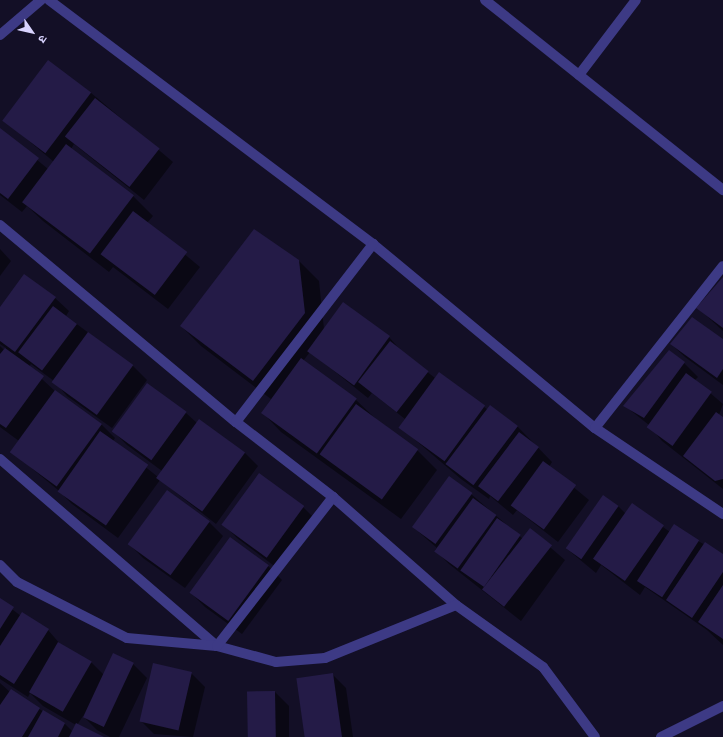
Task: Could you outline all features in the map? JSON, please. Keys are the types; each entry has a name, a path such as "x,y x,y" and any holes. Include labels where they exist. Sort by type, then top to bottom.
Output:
{"street":[{"path":"0,35 41,0"},
{"path":"49,0 373,244 595,428 723,514"},
{"path":"485,0 723,190"},
{"path":"579,75 636,0"},
{"path":"0,225 236,422 333,497 456,605 543,667 595,737"},
{"path":"236,422 373,244"},
{"path":"595,428 723,266"},
{"path":"0,459 217,646"},
{"path":"217,646 333,497"},
{"path":"0,565 17,582 127,638 217,646 276,662 325,658 456,605"},
{"path":"661,737 723,706"}],"building":[{"path":"48,60 91,92 45,153 2,121"},
{"path":"95,98 160,148 129,187 65,137"},
{"path":"0,128 39,158 8,199 0,193"},
{"path":"66,144 134,195 90,253 22,202"},
{"path":"133,211 187,252 155,295 101,254"},
{"path":"254,229 299,260 305,313 253,381 180,326"},
{"path":"24,274 56,297 15,352 0,341 0,307"},
{"path":"723,277 723,328 696,308"},
{"path":"343,302 390,336 354,385 307,351"},
{"path":"53,306 77,324 42,370 18,352"},
{"path":"692,317 723,339 723,369 717,378 670,344"},
{"path":"88,332 133,365 97,415 52,382"},
{"path":"390,341 429,371 397,412 358,382"},
{"path":"5,348 44,376 6,428 0,424 0,354"},
{"path":"669,350 685,362 644,418 623,406"},
{"path":"301,358 357,399 317,454 261,413"},
{"path":"439,372 485,406 445,461 398,428"},
{"path":"686,373 712,392 673,446 647,427"},
{"path":"147,383 187,412 151,460 112,432"},
{"path":"55,390 102,424 57,486 10,452"},
{"path":"356,404 418,449 382,499 320,454"},
{"path":"490,405 518,426 473,485 445,464"},
{"path":"716,412 723,417 723,479 715,481 683,456"},
{"path":"199,419 245,453 202,512 156,478"},
{"path":"100,431 148,465 106,525 58,492"},
{"path":"519,432 539,447 498,501 478,486"},
{"path":"543,461 576,485 544,530 511,505"},
{"path":"259,473 304,506 267,558 221,525"},
{"path":"449,476 472,493 435,544 412,527"},
{"path":"167,490 210,521 170,575 128,544"},
{"path":"603,495 619,506 581,559 566,548"},
{"path":"473,498 496,515 458,568 434,551"},
{"path":"632,503 664,525 625,581 593,559"},
{"path":"497,518 521,535 484,587 460,570"},
{"path":"674,524 699,540 662,597 637,581"},
{"path":"530,528 552,545 504,607 482,589"},
{"path":"230,537 269,565 228,621 189,593"},
{"path":"705,542 723,554 723,572 692,618 666,600"},
{"path":"723,585 723,639 698,622"},
{"path":"0,598 14,607 0,629"},
{"path":"22,612 49,629 14,684 0,675 0,646"},
{"path":"58,642 92,662 63,712 29,692"},
{"path":"113,653 134,663 104,727 83,717"},
{"path":"153,663 192,672 178,730 140,721"},
{"path":"333,673 342,737 305,737 296,678"},
{"path":"11,689 40,708 22,737 0,737 0,705"},
{"path":"247,691 275,691 276,737 248,737"},
{"path":"43,710 65,723 58,737 28,737"},
{"path":"76,723 104,737 69,737"}]}
